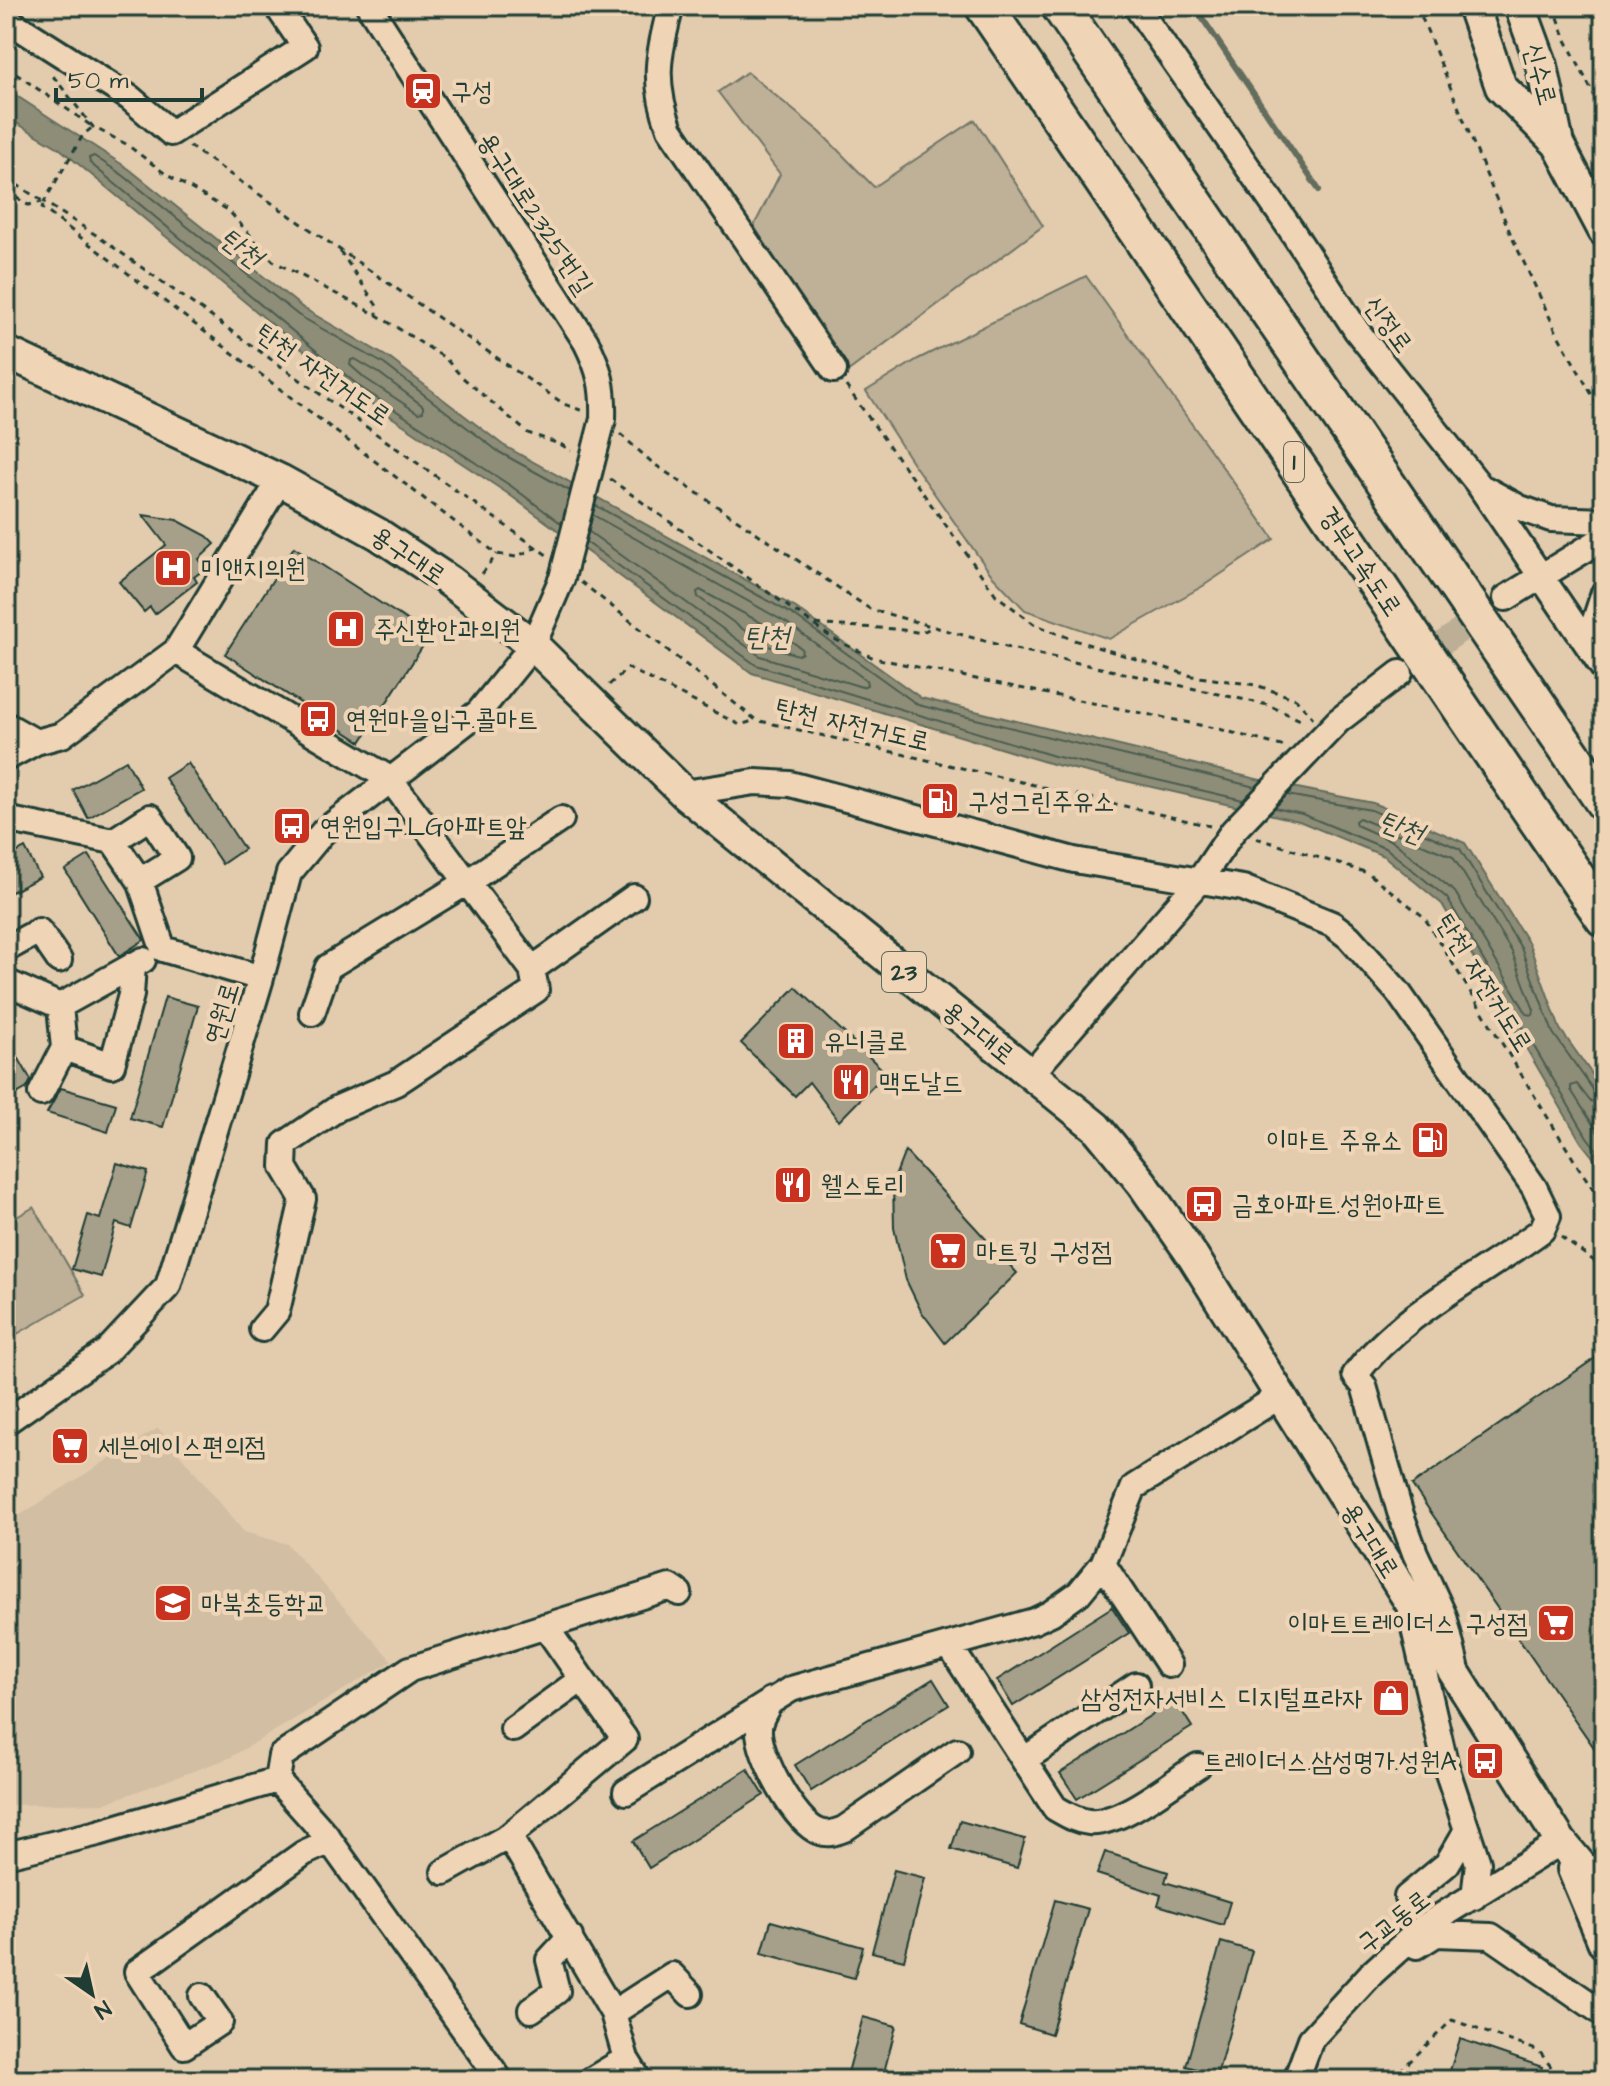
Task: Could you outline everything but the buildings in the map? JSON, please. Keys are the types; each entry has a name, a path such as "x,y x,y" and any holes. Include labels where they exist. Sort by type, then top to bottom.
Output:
{"highway":[{"name":"경부고속도로","path":"984,6 1604,918"},
{"path":"1060,6 1604,802"}],"main road":[{"name":"신수로","path":"1473,6 1501,87 1558,144"},
{"name":"신수로","path":"1520,6 1542,66 1558,144 1604,231"},
{"name":"용구대로","path":"6,352 280,480 363,524 405,551 533,645 684,793 1096,1127 1142,1183 1194,1258 1561,1842 1604,1893"},
{"name":"용구대로","path":"1561,1842 1604,1943"},
{"path":"1561,1842 1604,1914"}],"street":[{"path":"6,19 130,98 171,133 305,47 277,6"},
{"name":"용구대로2325번길","path":"369,6 586,342 598,366 604,392 603,419 568,576"},
{"path":"671,6 657,73 660,102 670,129 834,370"},
{"name":"신정로","path":"1136,6 1290,228 1357,331 1479,485 1604,669"},
{"path":"6,758 36,742 62,735 176,651 280,480"},
{"path":"1479,485 1520,508 1551,519 1604,521"},
{"path":"1506,598 1604,538"},
{"path":"533,645 568,576"},
{"path":"1588,642 1604,593"},
{"name":"연원로","path":"9,1414 106,1352 168,1286 261,978 289,873 323,832 479,712 533,645"},
{"path":"176,651 390,779 532,969 536,990 396,1083 338,1108 285,1144 284,1167 303,1199 277,1311 262,1329"},
{"path":"1031,1074 1199,881 1233,831 1327,732 1400,673"},
{"path":"6,725 36,742"},
{"path":"684,793 755,782 790,784 1074,860 1243,888 1332,924 1349,937 1398,992 1534,1187 1548,1216 1544,1229 1434,1304 1373,1352 1355,1375 1364,1386 1415,1553 1444,1616 1458,1677"},
{"path":"113,841 150,817 177,858 140,881"},
{"path":"312,1013 328,967 469,881 561,819"},
{"path":"6,827 15,821 113,841 140,881 163,949"},
{"path":"532,969 634,897"},
{"path":"6,949 39,931 59,960"},
{"path":"60,1006 163,949 261,978"},
{"path":"64,1048 112,1065 131,995 133,965"},
{"path":"6,982 60,1006"},
{"path":"41,1093 64,1048 60,1006"},
{"path":"626,1792 791,1689 1034,1621 1051,1613 1079,1593 1103,1564 1134,1487 1280,1396"},
{"path":"1103,1564 1169,1665"},
{"path":"277,1780 281,1756 410,1669 670,1587 679,1593"},
{"path":"1407,1597 1446,1767 1478,1863 1474,1897"},
{"path":"444,1872 509,1836 625,1739 545,1626"},
{"path":"949,1645 1055,1808 1073,1819 1091,1822 1112,1820 1198,1766"},
{"path":"513,1729 582,1679"},
{"path":"1025,1759 1136,1685"},
{"path":"771,1700 758,1726 764,1755 781,1788 807,1824 818,1832 831,1834 844,1829 957,1751"},
{"path":"277,1780 330,1841 500,2080"},
{"path":"6,1855 98,1833 277,1780"},
{"path":"1407,1897 1447,1864 1467,1830"},
{"path":"509,1836 613,2013 626,2059 639,2080"},
{"path":"202,1996 220,2022 184,2046 137,1972 304,1853 330,1841"},
{"name":"구교동로","path":"1296,2080 1311,2039 1371,1974 1423,1927 1561,1842"},
{"path":"1371,1974 1436,1934 1491,1936 1604,2014"},
{"path":"531,2010 557,1991 549,1960 570,1937"},
{"path":"613,2013 672,1975 690,1994"},
{"path":"591,2080 626,2059"}],"path":[{"path":"1417,6 1511,235 1558,335 1604,416"},
{"path":"1554,6 1572,54 1604,115"},
{"path":"6,67 93,127 126,144 167,175 228,210 273,261 377,315 445,358 462,377 528,433 562,445 574,453"},
{"path":"93,127 83,135 52,185 42,208 497,554 516,557 537,547"},
{"path":"171,133 564,404"},
{"path":"6,178 44,202"},
{"path":"6,191 28,205 44,202"},
{"name":"탄천 자전거도로","path":"44,202 96,235 549,556"},
{"path":"338,247 377,306 377,315"},
{"path":"834,370 996,595 1034,624 1074,640 1192,676 1256,685 1296,699 1327,732"},
{"path":"603,419 654,464 870,609 1006,647 1268,705 1327,732"},
{"path":"609,478 832,638 874,658 1219,729 1300,760"},
{"name":"탄천 자전거도로","path":"568,576 756,720 1233,831 1368,873 1424,917 1604,1205"},
{"path":"813,624 891,627 921,633 934,626"},
{"path":"590,701 628,668 740,725 756,720"},
{"path":"1544,1229 1565,1239 1604,1268"},
{"path":"1391,2080 1452,2020 1539,2051 1561,2080"}],"shaded area":[{"path":"747,72 820,132 874,187 975,120 1043,226 847,372 754,226 780,174 718,92"},
{"path":"1086,276 1274,539 1203,586 1109,639 1025,610 991,574 866,391 918,359"},
{"path":"34,1207 85,1295 17,1334 6,1316 6,1223"},
{"name":"마북초등학교","path":"158,1428 244,1532 287,1544 392,1661 229,1758 105,1803 6,1805 6,1524"}],"water":[{"name":"탄천","path":"6,89 129,169 303,308 389,358 503,445 796,608 921,698 1277,784 1373,803 1465,843 1529,944 1560,1029 1604,1091 1604,1171 1581,1142 1442,904 1384,856 1299,821 1052,764 752,673 507,493 355,393 59,148 6,117"}],"waterway":[{"path":"1194,6 1319,190"}],"tunnel":[{"path":"1413,664 1506,598"}],"place":[{"name":"구성","path":"423,91"},
{"name":"미앤지의원","path":"173,568"},
{"name":"주신환안과의원","path":"346,629"},
{"name":"연원마을입구.콜마트","path":"318,719"},
{"name":"구성그린주유소","path":"940,801"},
{"name":"연원입구.LG아파트앞","path":"292,826"},
{"name":"유니클로","path":"796,1041"},
{"name":"맥도날드","path":"851,1082"},
{"name":"이마트 주유소","path":"1430,1140"},
{"name":"웰스토리","path":"793,1185"},
{"name":"금호아파트.성원아파트","path":"1204,1204"},
{"name":"마트킹 구성점","path":"948,1251"},
{"name":"세븐에이스편의점","path":"70,1446"},
{"name":"마북초등학교","path":"173,1603"},
{"name":"이마트트레이더스 구성점","path":"1556,1623"},
{"name":"삼성전자서비스 디지털프라자","path":"1391,1698"},
{"name":"트레이더스.삼성명가.성원A","path":"1485,1761"}]}
